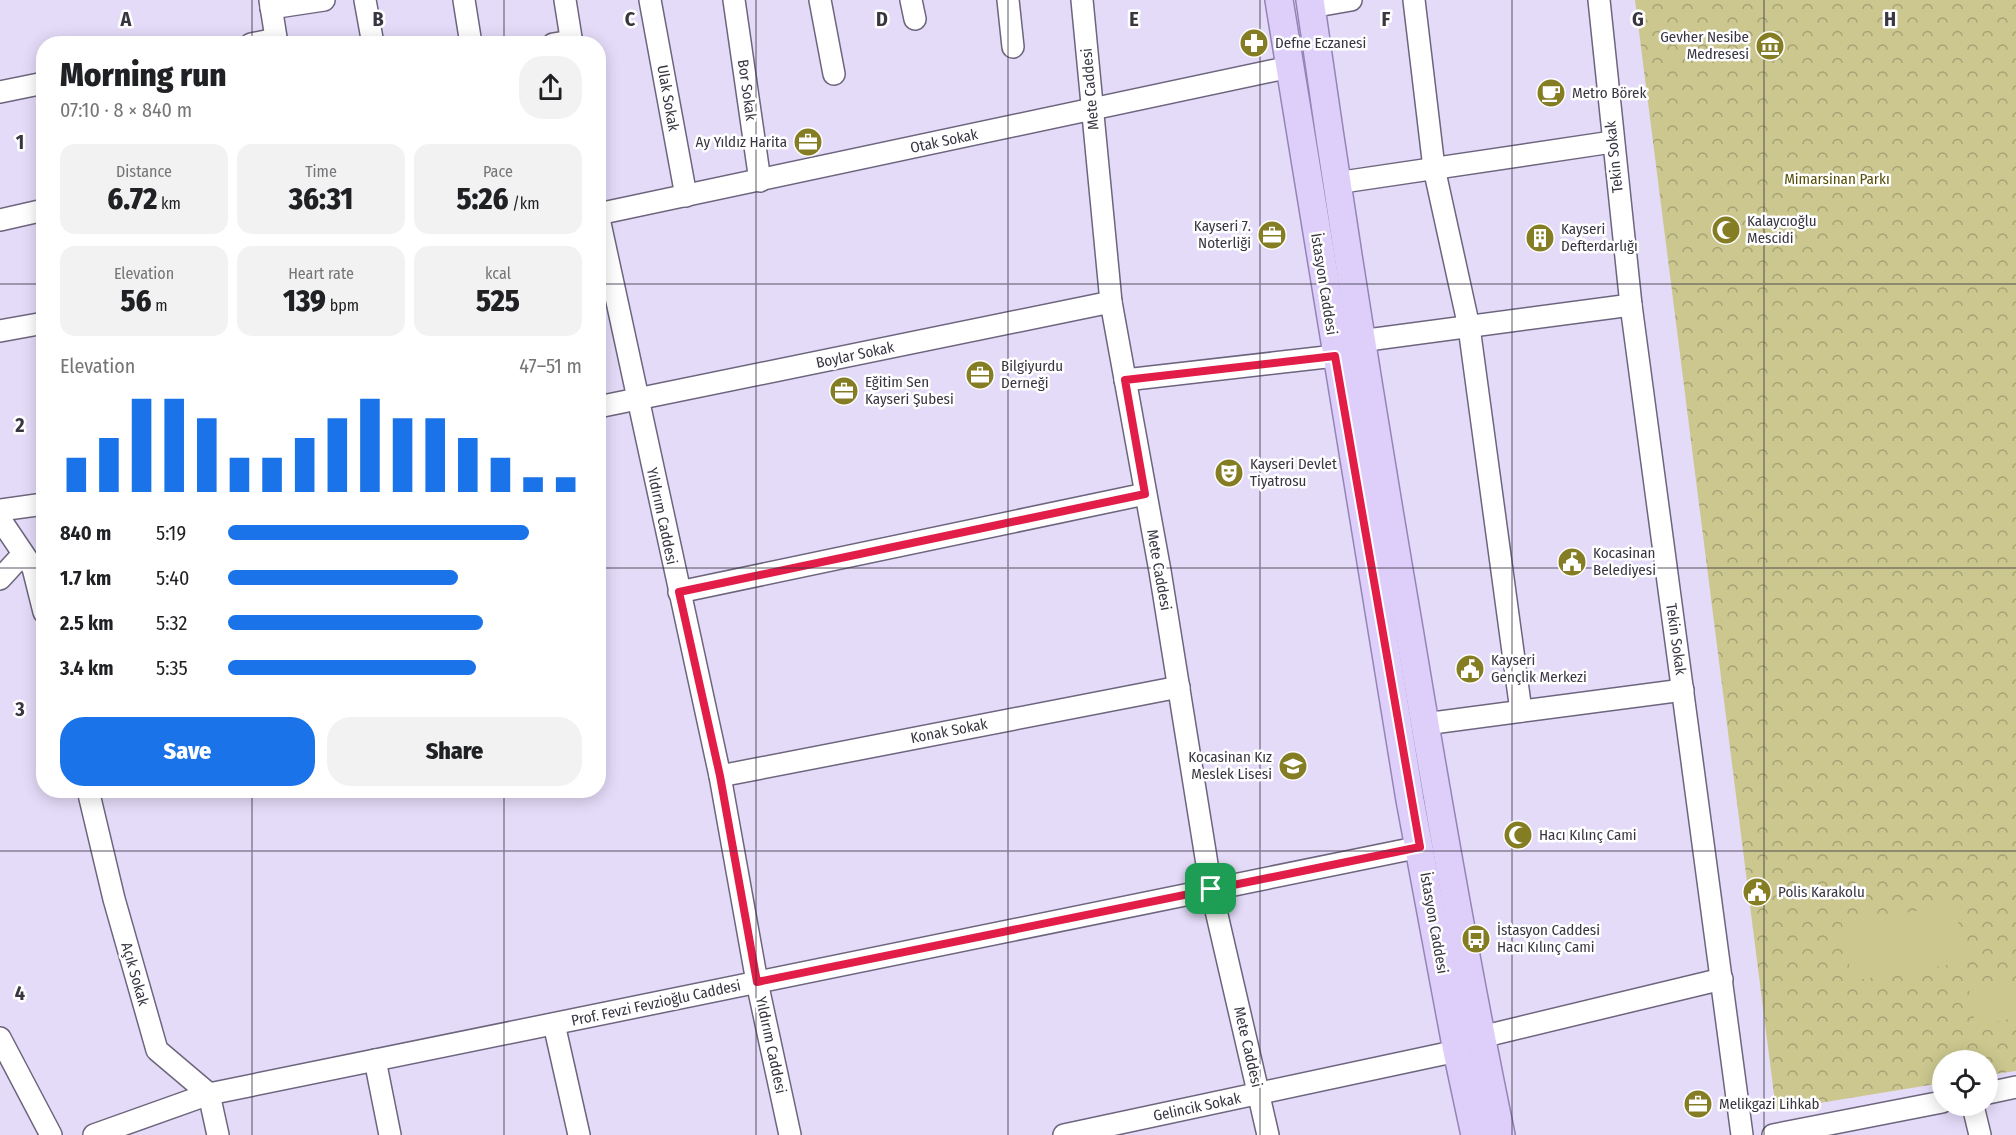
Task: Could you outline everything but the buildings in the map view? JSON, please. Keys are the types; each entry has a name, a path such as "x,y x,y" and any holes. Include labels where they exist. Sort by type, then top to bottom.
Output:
{"main road":[{"name":"İstasyon Caddesi","path":"1279,0 1335,356 1456,1051 1475,1135"},
{"name":"İstasyon Caddesi","path":"1310,4 1360,341 1480,1037 1501,1135"}],"street":[{"path":"276,36 271,4 324,0"},
{"path":"365,0 372,36"},
{"path":"464,0 470,36"},
{"path":"565,0 566,36"},
{"name":"Ulak Sokak","path":"650,0 686,196"},
{"name":"Bor Sokak","path":"734,0 760,181"},
{"path":"820,0 834,74"},
{"path":"1008,0 1013,47"},
{"name":"Mete Caddesi","path":"1082,0 1111,302 1179,687 1211,889 1268,1135"},
{"path":"1310,4 1351,0"},
{"path":"1414,0 1434,168 1469,327 1521,711"},
{"name":"Tekin Sokak","path":"1599,0 1612,142 1631,305 1742,1135"},
{"name":"Otak Sokak","path":"606,212 1290,67"},
{"path":"0,92 36,85"},
{"path":"1336,183 1612,142"},
{"path":"0,220 36,212"},
{"name":"Yıldırım Caddesi","path":"606,252 720,776 757,982 790,1135"},
{"name":"Boylar Sokak","path":"606,406 1111,302"},
{"path":"1360,341 1631,305"},
{"path":"0,331 36,324"},
{"path":"1125,380 1335,356"},
{"path":"679,592 1145,494"},
{"path":"0,510 36,505"},
{"path":"0,519 33,568 36,580"},
{"path":"0,579 23,554"},
{"name":"Konak Sokak","path":"720,776 1179,687"},
{"path":"1425,724 1683,690"},
{"name":"Açık Sokak","path":"89,798 114,899 157,1050 209,1094"},
{"name":"Prof. Fevzi Fevzioğlu Caddesi","path":"94,1135 209,1094 1420,847"},
{"path":"1480,1037 1722,979"},
{"path":"554,1024 579,1135"},
{"path":"0,1038 51,1135"},
{"name":"Gelincik Sokak","path":"1064,1135 1456,1051"},
{"path":"375,1060 390,1135"},
{"path":"1998,1091 2016,1087"},
{"path":"209,1094 218,1135"},
{"path":"1773,1135 1932,1104"},
{"path":"1975,1116 1980,1135"}],"green space":[{"name":"Mimarsinan Parkı","path":"1635,0 2016,0 2016,1071 1998,1074 1998,1050 1932,1050 1932,1085 1776,1110"},
{"path":"1955,904 1965,962 1852,981 1842,924"},
{"path":"2016,981 2016,1018 1975,1025 1969,989"}],"place":[{"name":"Defne Eczanesi","path":"1254,43"},
{"name":"Gevher Nesibe Medresesi","path":"1770,46"},
{"name":"Metro Börek","path":"1551,93"},
{"name":"Ay Yıldız Harita","path":"808,142"},
{"name":"Kalaycıoğlu Mescidi","path":"1726,230"},
{"name":"Kayseri 7. Noterliği","path":"1272,235"},
{"name":"Kayseri Defterdarlığı","path":"1540,238"},
{"name":"Bilgiyurdu Derneği","path":"980,375"},
{"name":"Eğitim Sen Kayseri Şubesi","path":"844,391"},
{"name":"Kayseri Devlet Tiyatrosu","path":"1229,473"},
{"name":"Kocasinan Belediyesi","path":"1572,562"},
{"name":"Kayseri Gençlik Merkezi","path":"1470,669"},
{"name":"Kocasinan Kız Meslek Lisesi","path":"1293,766"},
{"name":"Hacı Kılınç Cami","path":"1518,835"},
{"name":"Polis Karakolu","path":"1757,892"},
{"name":"İstasyon Caddesi Hacı Kılınç Cami","path":"1476,939"},
{"name":"Melikgazi Lihkab","path":"1698,1104"}],"route":[{"path":"1335,356 1368,537 1410,800 1420,847 1211,889 757,982 720,776 679,592 1145,494 1125,380 1335,356"}]}
